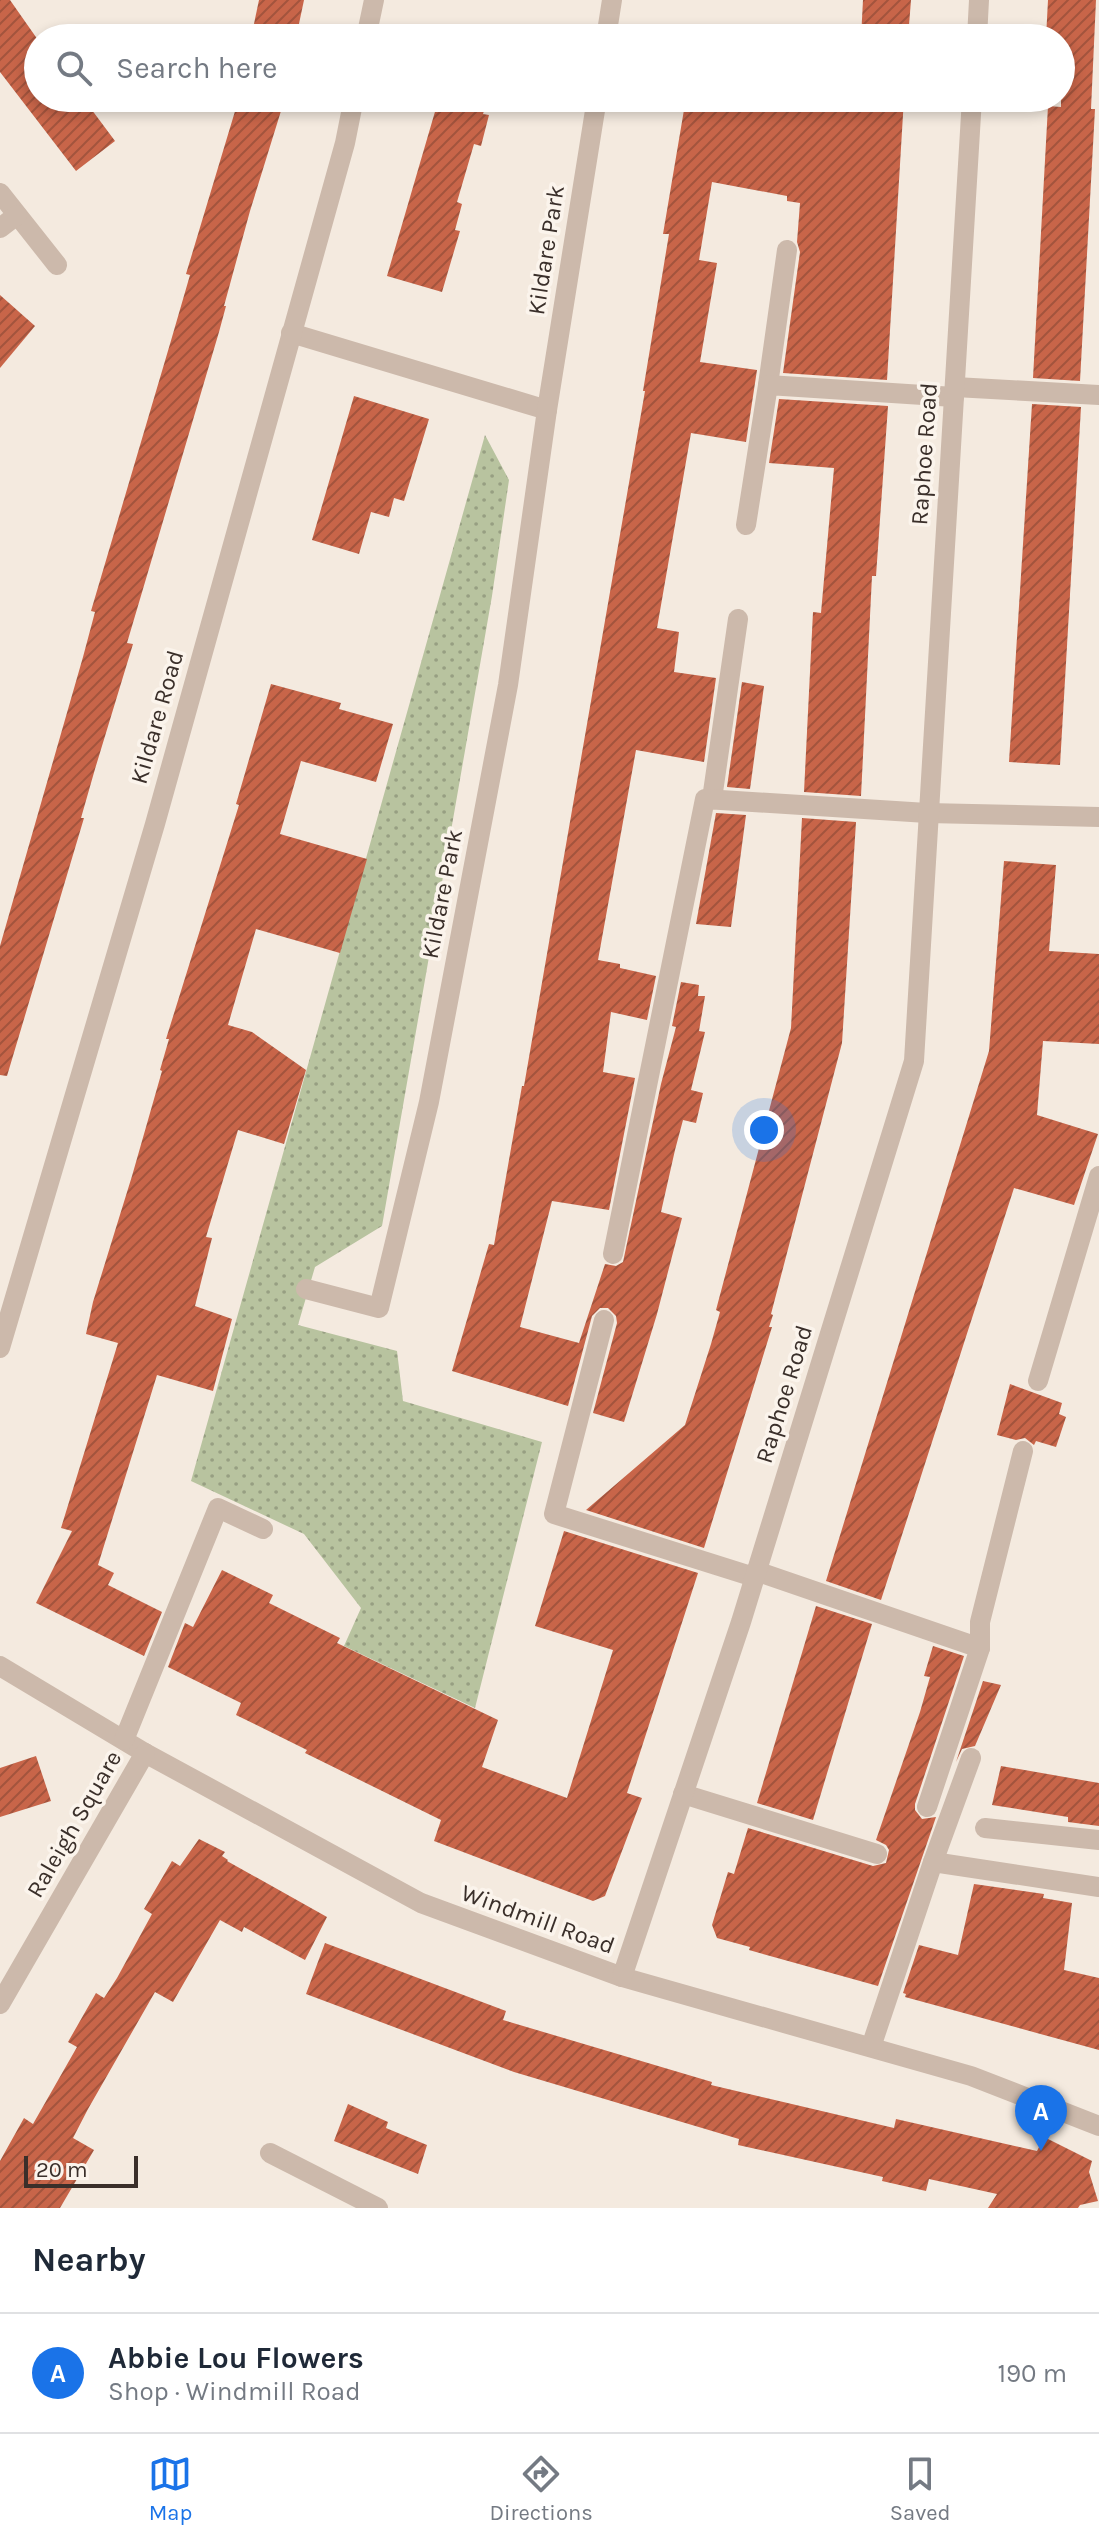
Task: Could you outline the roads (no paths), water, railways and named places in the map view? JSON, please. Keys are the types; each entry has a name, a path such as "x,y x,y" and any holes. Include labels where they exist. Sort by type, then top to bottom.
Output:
{"street":[{"path":"369,24 374,0"},
{"path":"608,24 612,0"},
{"path":"978,24 979,0"},
{"name":"Kildare Road","path":"0,1348 146,853 351,112"},
{"name":"Kildare Park","path":"306,1289 379,1308 429,1102 505,701 595,112"},
{"name":"Raphoe Road","path":"622,1977 755,1574 914,1061 971,112"},
{"path":"0,193 57,265"},
{"path":"0,228 17,215"},
{"path":"746,525 787,250"},
{"path":"291,333 547,410"},
{"path":"768,385 1099,395"},
{"path":"712,799 738,619"},
{"path":"613,1254 705,799 927,813 1099,817"},
{"path":"1038,1381 1099,1176"},
{"path":"604,1320 554,1514 755,1574 980,1648"},
{"path":"927,1807 980,1648 980,1622 1023,1451"},
{"path":"124,1740 218,1508 263,1529"},
{"name":"Windmill Road","path":"0,1666 145,1753 421,1903 622,1977 971,2076 1099,2126"},
{"name":"Raleigh Square","path":"0,2004 145,1753"},
{"path":"871,2047 971,1758"},
{"path":"683,1794 877,1854"},
{"path":"985,1828 1099,1840"},
{"path":"933,1862 1099,1887"},
{"path":"270,2153 378,2208"}],"place":[{"name":"Abbie Lou Flowers","path":"1041,2151"}]}
